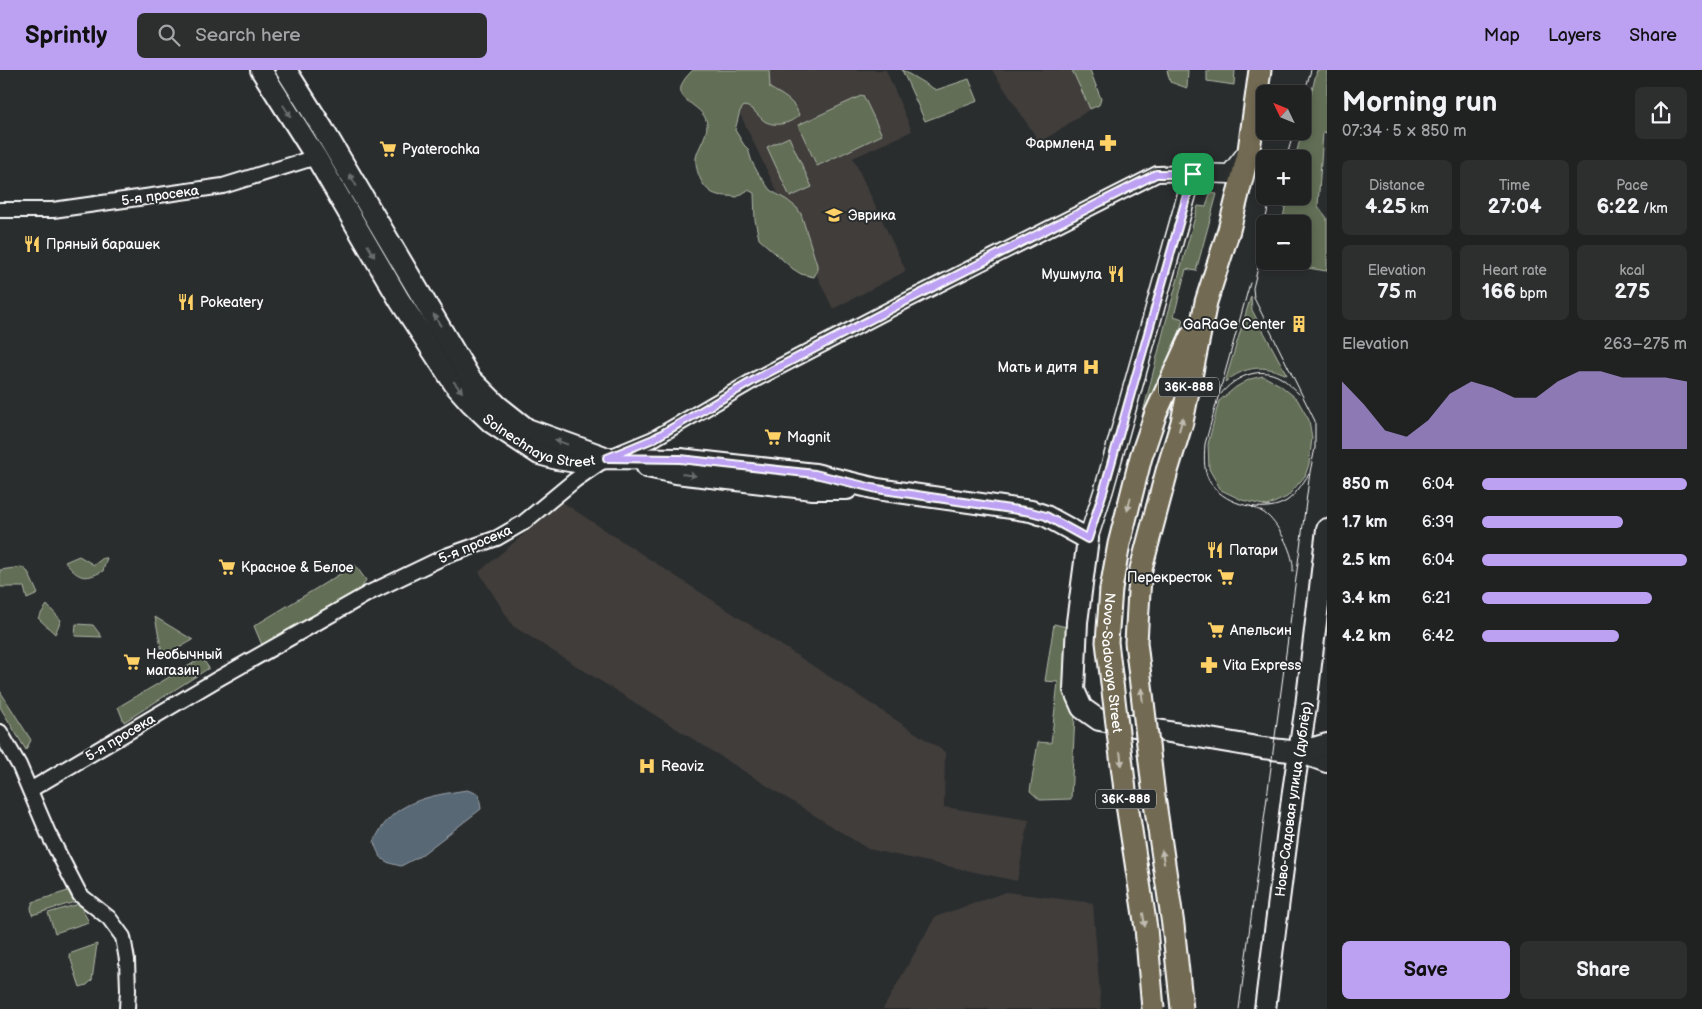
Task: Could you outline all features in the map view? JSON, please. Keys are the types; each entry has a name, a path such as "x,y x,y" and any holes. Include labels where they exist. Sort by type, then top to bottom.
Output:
{"main road":[{"name":"Solnechnaya Street","path":"261,70 316,157 415,325 455,385 471,403 492,423 539,454 576,462 607,458"},
{"name":"Solnechnaya Street","path":"286,70 323,129 470,378 498,406 527,429 607,458"},
{"name":"Novo-Sadovaya Street","path":"1182,1009 1173,925 1154,796 1136,642 1141,569 1166,471 1182,422 1206,302 1229,230 1249,150 1260,70"},
{"name":"Novo-Sadovaya Street","path":"1152,1009 1146,928 1126,798 1107,642 1114,564 1141,457 1156,413 1206,302"},
{"path":"607,458 676,473 813,490 877,489 1031,512 1046,516 1088,539 1074,670 1074,690 1082,708 1099,720 1299,752 1327,762"},
{"name":"Ново-Садовая улица (дублёр)","path":"1265,1009 1327,529"},
{"path":"1299,752 1327,744"}],"street":[{"path":"1088,539 1104,489 1193,174 1230,174 1249,150"},
{"name":"5-я просека","path":"0,210 53,210 223,186 316,157"},
{"name":"5-я просека","path":"30,790 216,680 369,593 446,556 497,538 523,523 575,480 607,458 653,439 756,379 1156,174 1193,174"},
{"path":"0,732 19,765 48,833 80,895 109,918 123,937 127,960 127,1009"}],"shaded area":[{"name":"Эврика","path":"719,70 886,70 912,131 853,158 906,271 833,309"},
{"path":"992,70 1072,70 1090,109 1040,143"},
{"path":"562,502 945,752 944,807 1029,820 1017,881 868,849 513,626 479,572"},
{"path":"1006,892 1093,903 1101,1009 883,1009 935,917"}],"green space":[{"path":"693,70 769,70 770,88 788,99 797,110 799,115 791,121 782,124 772,124 763,120 752,109 744,106 740,111 735,130 748,149 758,173 770,190 787,200 801,214 817,265 814,277 801,274 793,269 759,239 755,220 754,193 748,190 737,197 718,195 708,190 701,180 696,158 706,134 707,125 705,117 687,101 682,95 681,89 684,81"},
{"path":"902,70 936,90 969,79 978,101 925,121"},
{"path":"1072,70 1090,70 1101,99 1099,105 1090,109"},
{"path":"1167,70 1188,70 1187,88 1170,82"},
{"path":"1207,70 1235,70 1234,85 1207,81"},
{"path":"1317,70 1327,70 1327,133 1323,132 1318,206 1327,218 1327,271 1311,269 1311,215 1284,215 1285,205 1311,205 1311,150 1297,150 1300,140 1311,140 1311,94"},
{"path":"863,95 882,135 817,166 798,125"},
{"path":"789,137 812,187 790,197 767,147"},
{"path":"1210,193 1217,194 1196,271 1186,269 1174,316 1183,319 1137,499 1128,472 1165,325 1198,206 1206,207"},
{"path":"1251,296 1252,310 1287,375 1270,369 1255,368 1240,373 1225,382"},
{"path":"1263,376 1280,385 1297,399 1309,420 1312,438 1309,464 1305,476 1287,497 1267,506 1242,500 1221,490 1209,469 1208,444 1219,401 1236,387 1250,379"},
{"path":"79,556 94,565 103,558 107,558 103,571 86,577 78,575 65,562"},
{"path":"355,565 366,580 361,589 262,645 254,626"},
{"path":"22,567 28,572 38,594 27,599 24,587 0,587 0,570"},
{"path":"47,605 61,620 55,634 38,618"},
{"path":"155,617 193,640 163,657"},
{"path":"76,624 93,625 102,637 75,636"},
{"path":"1054,624 1079,630 1071,799 1040,800 1030,791 1038,742 1051,743 1058,682 1045,681"},
{"path":"202,658 209,668 124,722 118,707"},
{"path":"0,691 31,740 26,750 0,707"},
{"path":"71,890 78,901 32,915 31,907 33,902"},
{"path":"79,904 89,922 55,933 48,913"},
{"path":"97,944 92,980 87,985 80,987 69,954"}],"water":[{"path":"467,790 479,794 481,809 420,856 401,866 390,863 380,856 374,842 381,828 390,817 412,803 425,798"}],"tram line":[{"path":"1307,85 1311,70"},
{"path":"1289,150 1291,140"},
{"path":"1267,215 1269,205"},
{"path":"1239,1009 1310,472 1315,448 1315,421 1254,298 1253,288 1257,270"},
{"path":"1250,283 1205,444 1204,460 1207,476 1218,492 1226,498 1245,505 1265,507 1275,506 1287,501 1298,490 1309,474"},
{"path":"1221,394 1233,382 1256,373 1273,374 1286,381 1299,394"},
{"path":"1250,506 1266,514 1277,527 1289,549 1293,571"}],"place":[{"name":"Фармленд","path":"1108,143"},
{"name":"Pyaterochka","path":"388,149"},
{"name":"Эврика","path":"834,215"},
{"name":"Пряный барашек","path":"32,244"},
{"name":"Мушмула","path":"1116,274"},
{"name":"Pokeatery","path":"186,302"},
{"name":"GaRaGe Center","path":"1299,324"},
{"name":"Мать и дитя","path":"1091,367"},
{"name":"Magnit","path":"773,437"},
{"name":"Патари","path":"1215,550"},
{"name":"Красное & Белое","path":"227,567"},
{"name":"Перекресток","path":"1226,577"},
{"name":"Апельсин","path":"1216,630"},
{"name":"Необычный магазин","path":"132,662"},
{"name":"Vita Express","path":"1209,665"},
{"name":"Reaviz","path":"647,766"}],"route":[{"path":"1156,174 1193,174 1104,489 1088,539 1046,516 1031,512 877,489 815,474 680,459 607,458 653,439 756,379 1156,174"}]}
